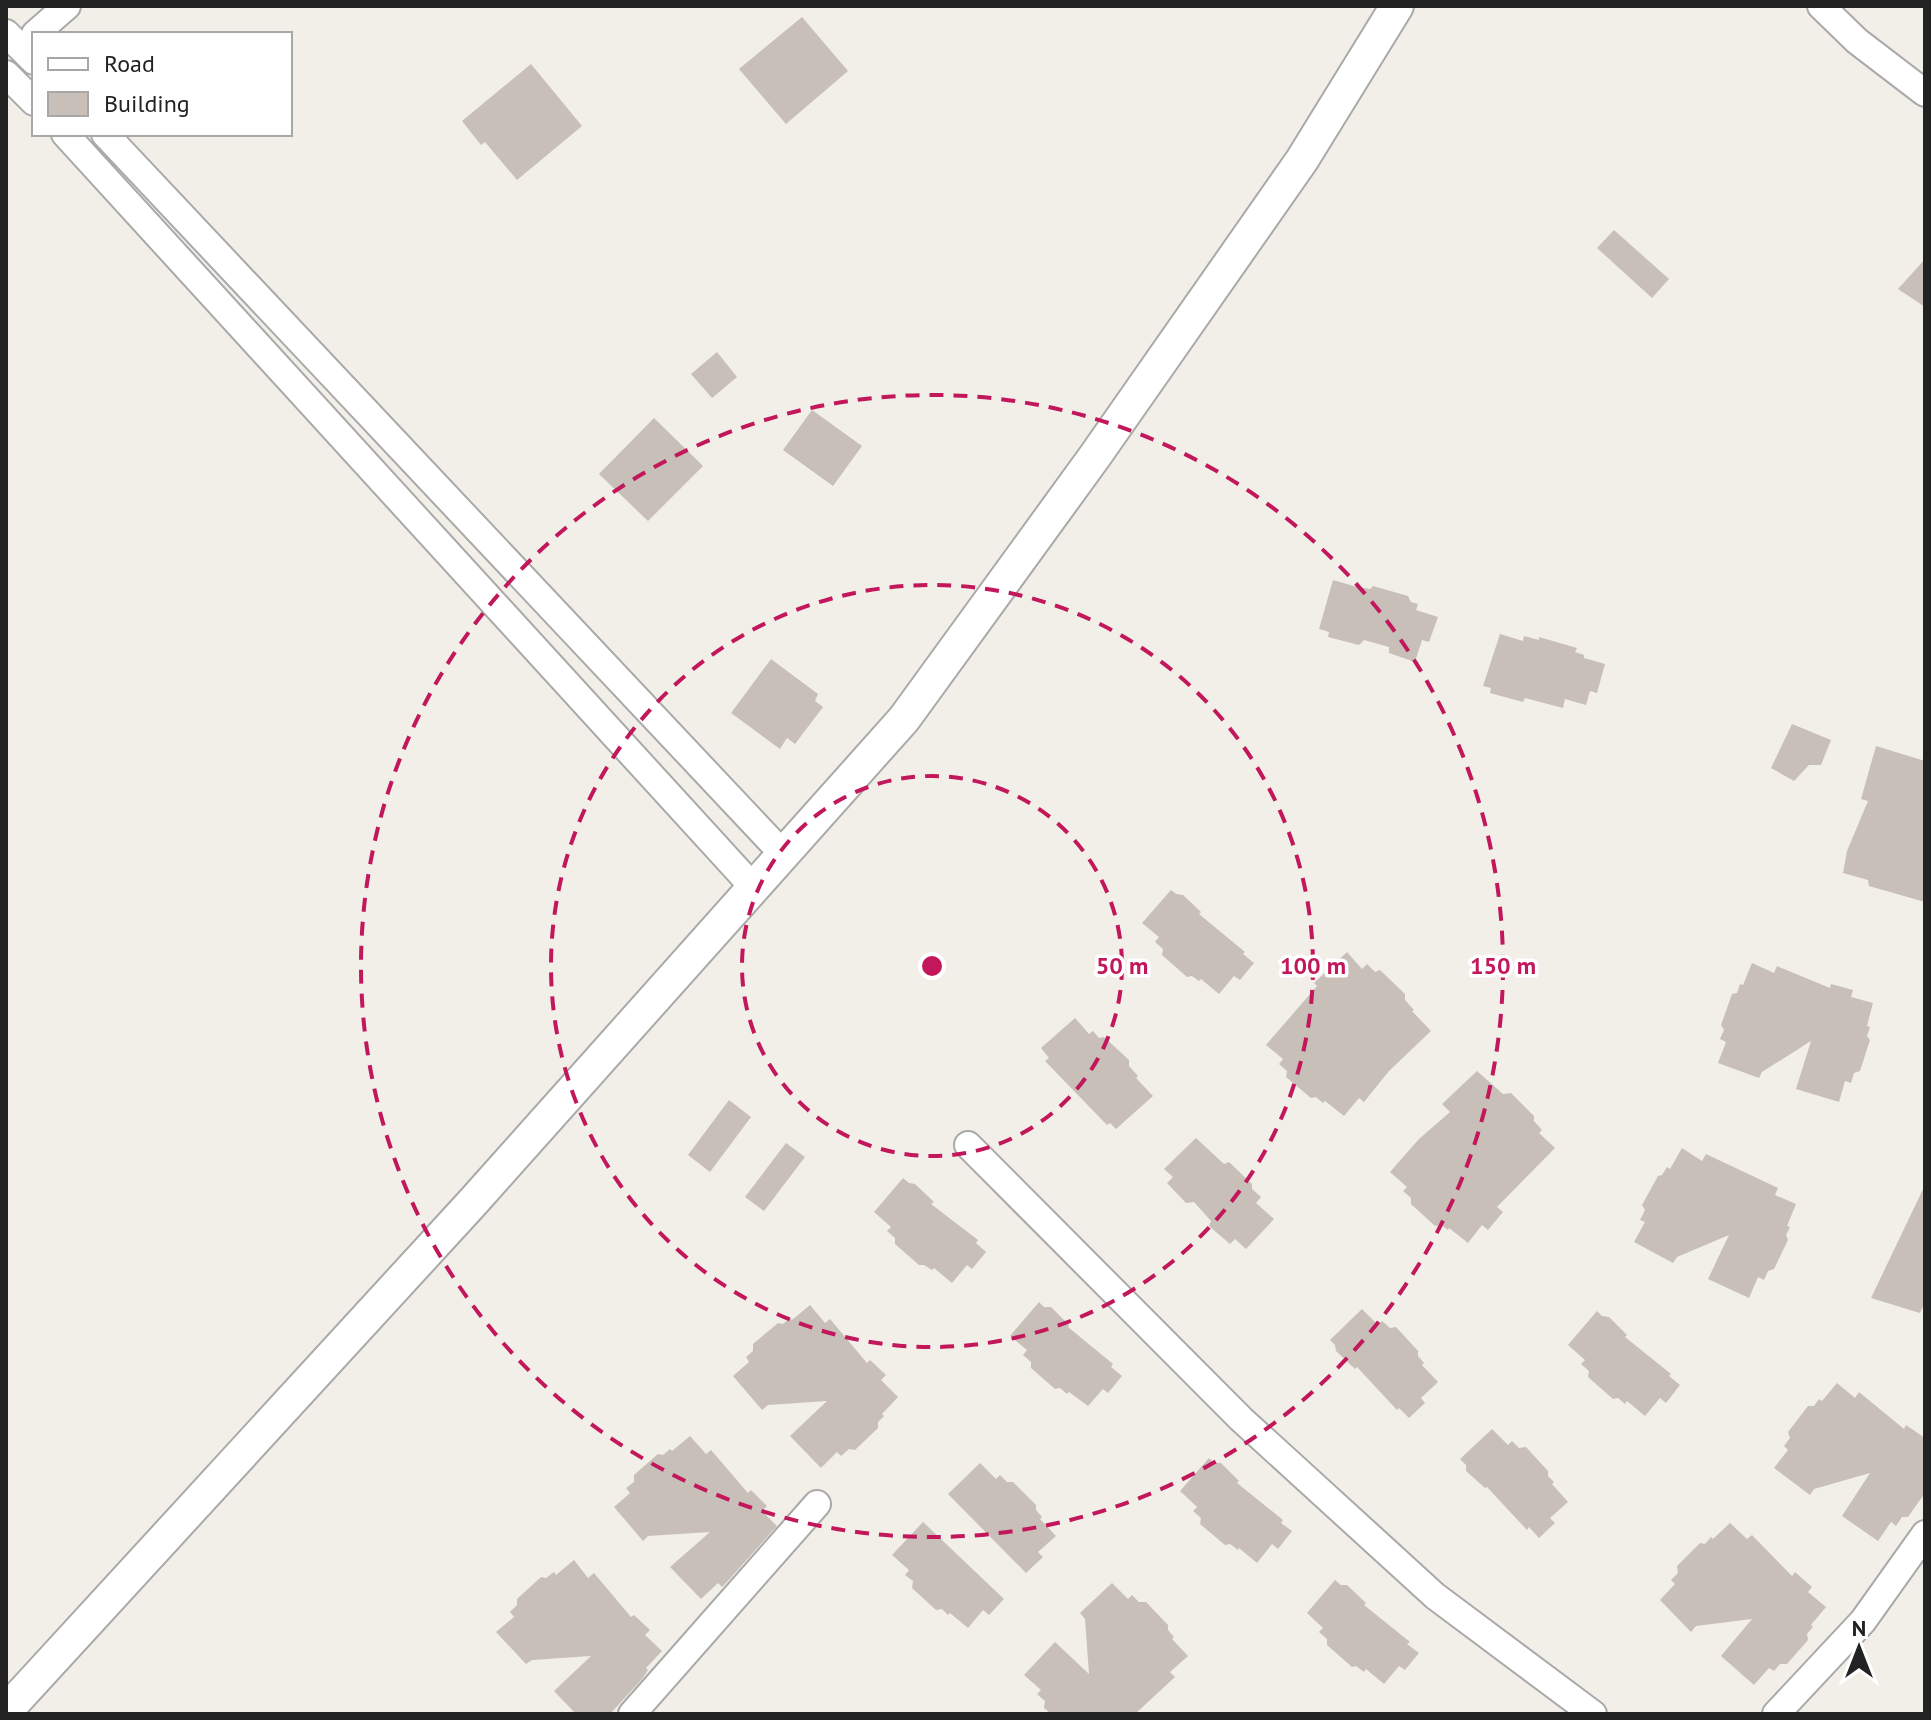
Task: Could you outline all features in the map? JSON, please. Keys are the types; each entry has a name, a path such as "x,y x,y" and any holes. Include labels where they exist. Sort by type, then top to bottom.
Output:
{"street":[{"path":"38,32 67,6"},
{"path":"6,1711 473,1202 904,719 1086,468 1302,160 1397,6"},
{"path":"1821,6 1857,41 1925,93"},
{"path":"6,74 32,100"},
{"path":"67,136 754,888"},
{"path":"107,136 784,855"},
{"path":"968,1145 1241,1419 1435,1596 1593,1714"},
{"path":"632,1714 817,1504"},
{"path":"1776,1714 1863,1621 1925,1534"}],"building":[{"path":"802,17 848,71 786,124 739,69"},
{"path":"531,64 582,126 517,180 485,142 481,145 462,121"},
{"path":"1614,230 1669,279 1652,298 1597,248"},
{"path":"1925,259 1925,307 1898,289"},
{"path":"717,352 737,377 712,398 691,374"},
{"path":"812,410 862,446 833,486 783,450"},
{"path":"654,418 703,466 648,521 599,474"},
{"path":"1333,580 1370,589 1373,586 1408,596 1411,602 1418,604 1416,610 1438,617 1429,642 1422,640 1415,662 1389,653 1389,647 1364,640 1359,645 1328,637 1329,632 1319,629"},
{"path":"1500,634 1523,641 1524,636 1539,640 1539,637 1577,648 1575,652 1584,655 1584,658 1605,664 1597,693 1590,691 1586,705 1565,699 1563,708 1490,693 1491,688 1483,686"},
{"path":"771,659 818,694 815,701 823,707 795,744 787,738 780,749 731,713"},
{"path":"1792,724 1831,740 1821,765 1809,765 1794,781 1771,768"},
{"path":"1876,746 1925,761 1925,902 1869,886 1868,880 1843,873 1847,851 1868,801 1861,799"},
{"path":"1171,890 1183,895 1201,912 1199,914 1254,963 1240,980 1234,976 1219,994 1201,979 1187,977 1162,955 1163,949 1155,942 1159,937 1142,923"},
{"path":"1347,952 1362,969 1367,964 1375,972 1380,970 1405,994 1412,1011 1431,1031 1389,1071 1364,1102 1359,1098 1344,1116 1325,1101 1311,1098 1286,1077 1287,1071 1279,1064 1283,1059 1266,1045 1317,986 1314,983"},
{"path":"1752,963 1774,973 1777,966 1830,988 1831,984 1853,990 1851,997 1873,1003 1867,1026 1870,1027 1867,1036 1870,1040 1860,1071 1854,1073 1851,1083 1845,1081 1839,1102 1796,1089 1811,1041 1762,1072 1759,1078 1718,1063 1726,1042 1720,1039 1724,1030 1721,1025 1732,994 1737,993 1740,984 1743,985"},
{"path":"1075,1018 1089,1034 1093,1031 1099,1038 1104,1037 1129,1060 1129,1066 1138,1076 1136,1078 1153,1096 1116,1129 1110,1123 1107,1125 1045,1061 1049,1058 1041,1048"},
{"path":"1477,1071 1503,1094 1511,1093 1534,1116 1534,1121 1542,1130 1539,1133 1555,1148 1497,1207 1503,1212 1488,1230 1482,1225 1468,1243 1449,1228 1435,1226 1411,1204 1411,1198 1403,1191 1407,1187 1390,1172 1419,1139 1450,1112 1442,1104"},
{"path":"729,1100 751,1117 710,1172 688,1155"},
{"path":"1196,1138 1224,1164 1229,1162 1252,1184 1252,1189 1261,1197 1256,1203 1274,1219 1246,1249 1235,1239 1230,1244 1209,1226 1211,1221 1194,1202 1186,1203 1167,1183 1173,1177 1164,1169"},
{"path":"786,1143 805,1157 764,1211 745,1197"},
{"path":"1682,1148 1702,1161 1706,1154 1778,1188 1775,1195 1796,1204 1787,1226 1790,1227 1786,1235 1788,1240 1774,1269 1768,1271 1764,1280 1758,1277 1749,1298 1708,1279 1729,1235 1677,1257 1673,1263 1634,1242 1645,1222 1640,1220 1645,1210 1642,1205 1658,1176 1667,1167 1670,1169"},
{"path":"903,1178 915,1184 934,1202 931,1204 978,1240 976,1243 986,1252 972,1269 967,1265 952,1283 934,1268 919,1265 895,1244 895,1238 887,1231 891,1227 874,1212"},
{"path":"1925,1185 1925,1302 1920,1313 1871,1298"},
{"path":"1039,1302 1044,1307 1051,1307 1068,1327 1113,1364 1111,1367 1122,1376 1108,1393 1103,1389 1088,1406 1069,1392 1055,1389 1031,1368 1031,1362 1023,1355 1027,1350 1010,1336"},
{"path":"810,1305 825,1323 830,1319 867,1363 870,1360 886,1375 881,1380 898,1397 882,1414 884,1416 878,1422 878,1428 855,1450 849,1449 841,1456 837,1452 821,1468 790,1436 827,1401 768,1405 762,1410 733,1376 749,1362 746,1357 753,1351 753,1344 778,1323 792,1320"},
{"path":"1362,1309 1378,1325 1382,1321 1390,1328 1396,1327 1418,1351 1424,1363 1422,1365 1438,1382 1421,1398 1425,1403 1409,1418 1399,1408 1397,1410 1357,1367 1355,1369 1336,1351 1330,1340"},
{"path":"1597,1311 1609,1317 1627,1335 1625,1337 1680,1385 1666,1403 1660,1398 1645,1416 1627,1401 1625,1404 1618,1398 1613,1399 1588,1377 1589,1371 1581,1364 1585,1360 1568,1345"},
{"path":"1837,1383 1855,1398 1859,1392 1904,1429 1906,1425 1925,1438 1925,1493 1908,1517 1902,1517 1896,1526 1891,1522 1878,1541 1842,1516 1870,1473 1814,1489 1810,1495 1774,1468 1788,1450 1784,1446 1790,1438 1788,1432 1808,1406 1814,1406 1819,1399 1822,1401"},
{"path":"1492,1429 1508,1445 1512,1441 1519,1448 1526,1447 1548,1471 1554,1482 1552,1484 1568,1502 1550,1518 1555,1523 1539,1538 1529,1527 1527,1530 1487,1487 1466,1471 1466,1465 1460,1459"},
{"path":"690,1436 706,1454 711,1450 748,1493 751,1490 767,1506 762,1511 777,1526 722,1587 718,1583 701,1599 670,1567 710,1532 648,1536 643,1541 614,1507 630,1493 626,1488 634,1482 634,1475 658,1454 672,1451"},
{"path":"1209,1458 1214,1463 1221,1463 1239,1481 1237,1483 1292,1531 1278,1549 1272,1544 1257,1563 1239,1548 1225,1545 1200,1524 1201,1518 1193,1511 1197,1507 1180,1491"},
{"path":"980,1463 996,1479 1000,1475 1007,1482 1013,1482 1036,1505 1042,1517 1040,1519 1056,1536 1038,1552 1043,1557 1026,1573 948,1494"},
{"path":"923,1522 1004,1599 989,1615 983,1610 968,1628 950,1613 936,1610 912,1588 913,1581 905,1575 909,1570 892,1555"},
{"path":"1730,1523 1747,1539 1752,1535 1792,1576 1795,1572 1812,1587 1808,1592 1826,1607 1811,1625 1808,1640 1787,1664 1780,1664 1774,1671 1769,1668 1754,1685 1721,1656 1752,1619 1696,1626 1691,1632 1660,1600 1675,1584 1671,1580 1678,1573 1677,1566 1700,1543 1705,1544 1711,1537 1713,1539"},
{"path":"574,1560 588,1578 594,1573 631,1617 634,1615 650,1630 645,1635 662,1651 610,1714 576,1714 554,1691 591,1656 532,1660 526,1664 496,1632 514,1617 510,1612 517,1605 517,1599 541,1577 546,1578 554,1572 556,1575"},
{"path":"1335,1580 1347,1585 1366,1603 1364,1605 1419,1653 1405,1670 1399,1666 1384,1684 1366,1669 1364,1672 1356,1666 1352,1667 1327,1645 1327,1639 1319,1632 1323,1628 1307,1613"},
{"path":"1112,1583 1128,1599 1132,1595 1139,1602 1146,1602 1168,1625 1174,1637 1172,1639 1188,1656 1170,1672 1175,1677 1135,1714 1051,1714 1044,1708 1045,1701 1037,1694 1041,1690 1024,1675 1055,1642 1089,1674 1085,1619 1080,1613"}]}
